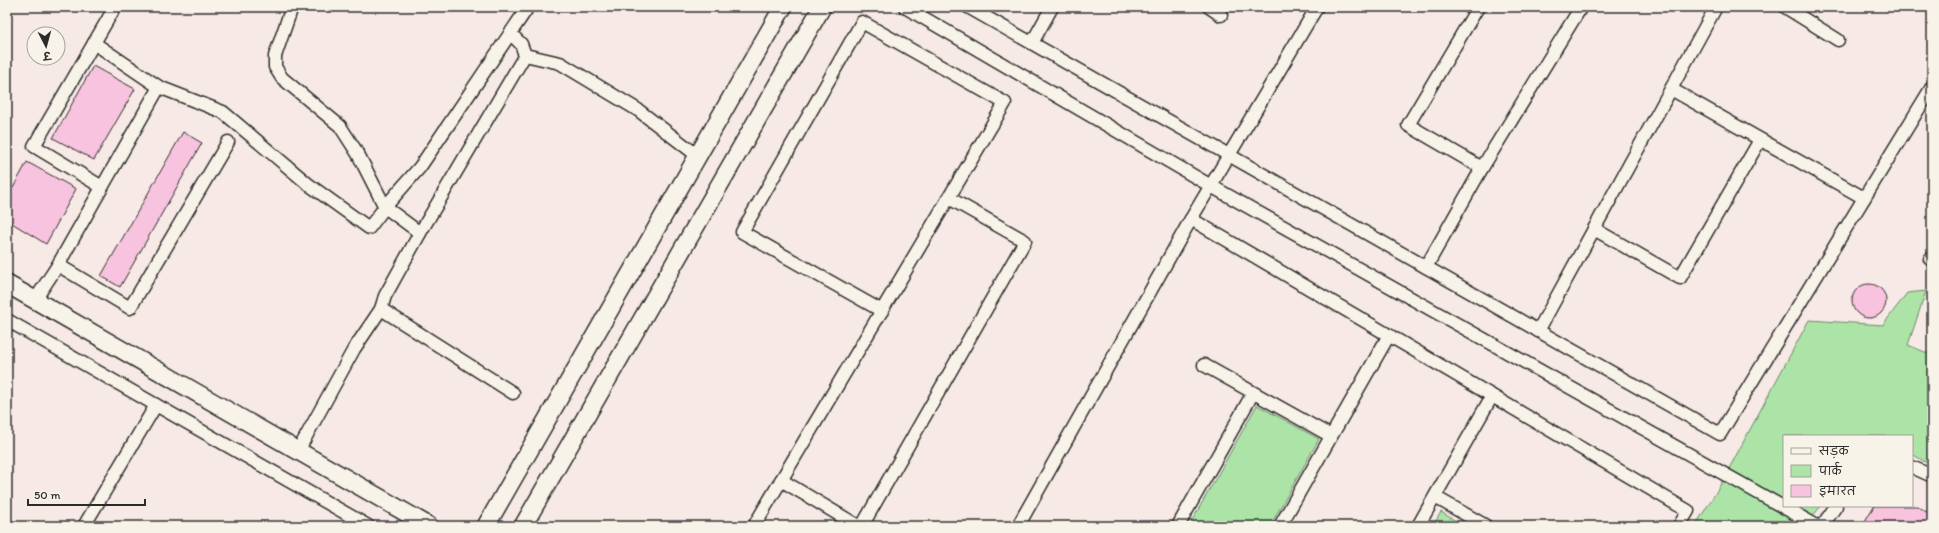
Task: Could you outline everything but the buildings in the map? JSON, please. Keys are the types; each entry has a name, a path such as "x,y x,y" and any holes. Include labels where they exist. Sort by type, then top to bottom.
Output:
{"street":[{"path":"102,187 34,146 115,7"},
{"path":"292,7 275,56 275,67 282,78 340,126 358,154 385,207 420,232"},
{"path":"94,43 160,87 223,112 308,184 369,228 420,167 526,10 521,7"},
{"path":"486,526 783,7"},
{"path":"523,526 822,7"},
{"path":"905,7 1211,186 1783,507"},
{"path":"968,7 1720,434 1932,87"},
{"path":"1032,43 1052,7"},
{"path":"1209,7 1221,15"},
{"path":"1018,526 1191,219 1317,7"},
{"path":"1478,7 1408,125 1482,168"},
{"path":"1426,267 1482,168 1581,7"},
{"path":"1538,331 1716,7"},
{"path":"1785,7 1838,40"},
{"path":"754,526 882,311 1005,103 862,22 742,232 882,311"},
{"path":"298,451 354,349 381,308 385,296 420,232 471,149 525,55 521,44 510,33"},
{"path":"525,55 566,67 638,110 698,156"},
{"path":"35,300 58,265 160,87"},
{"path":"1671,89 1864,198"},
{"path":"1594,229 1680,278 1760,140"},
{"path":"58,265 130,308 228,142"},
{"path":"862,526 1025,241 949,198"},
{"path":"1191,219 1688,511 1679,526"},
{"path":"7,284 429,526"},
{"path":"381,308 513,393"},
{"path":"7,320 368,526"},
{"path":"1280,526 1389,335"},
{"path":"1204,365 1331,436"},
{"path":"1178,526 1253,393"},
{"path":"1418,526 1492,396"},
{"path":"84,526 156,405"},
{"path":"1913,467 1932,476"},
{"path":"781,480 858,526"},
{"path":"1435,497 1486,526"},
{"path":"1783,507 1817,526"},
{"path":"1822,526 1835,507"}],"green space":[{"path":"1926,291 1908,345 1932,355 1932,466 1913,455 1913,435 1783,435 1783,507 1820,507 1805,526 1695,526 1718,489 1809,320 1883,325 1907,293"},
{"path":"1257,405 1319,439 1270,526 1189,526"},
{"path":"1441,512 1464,526 1433,526"}]}
